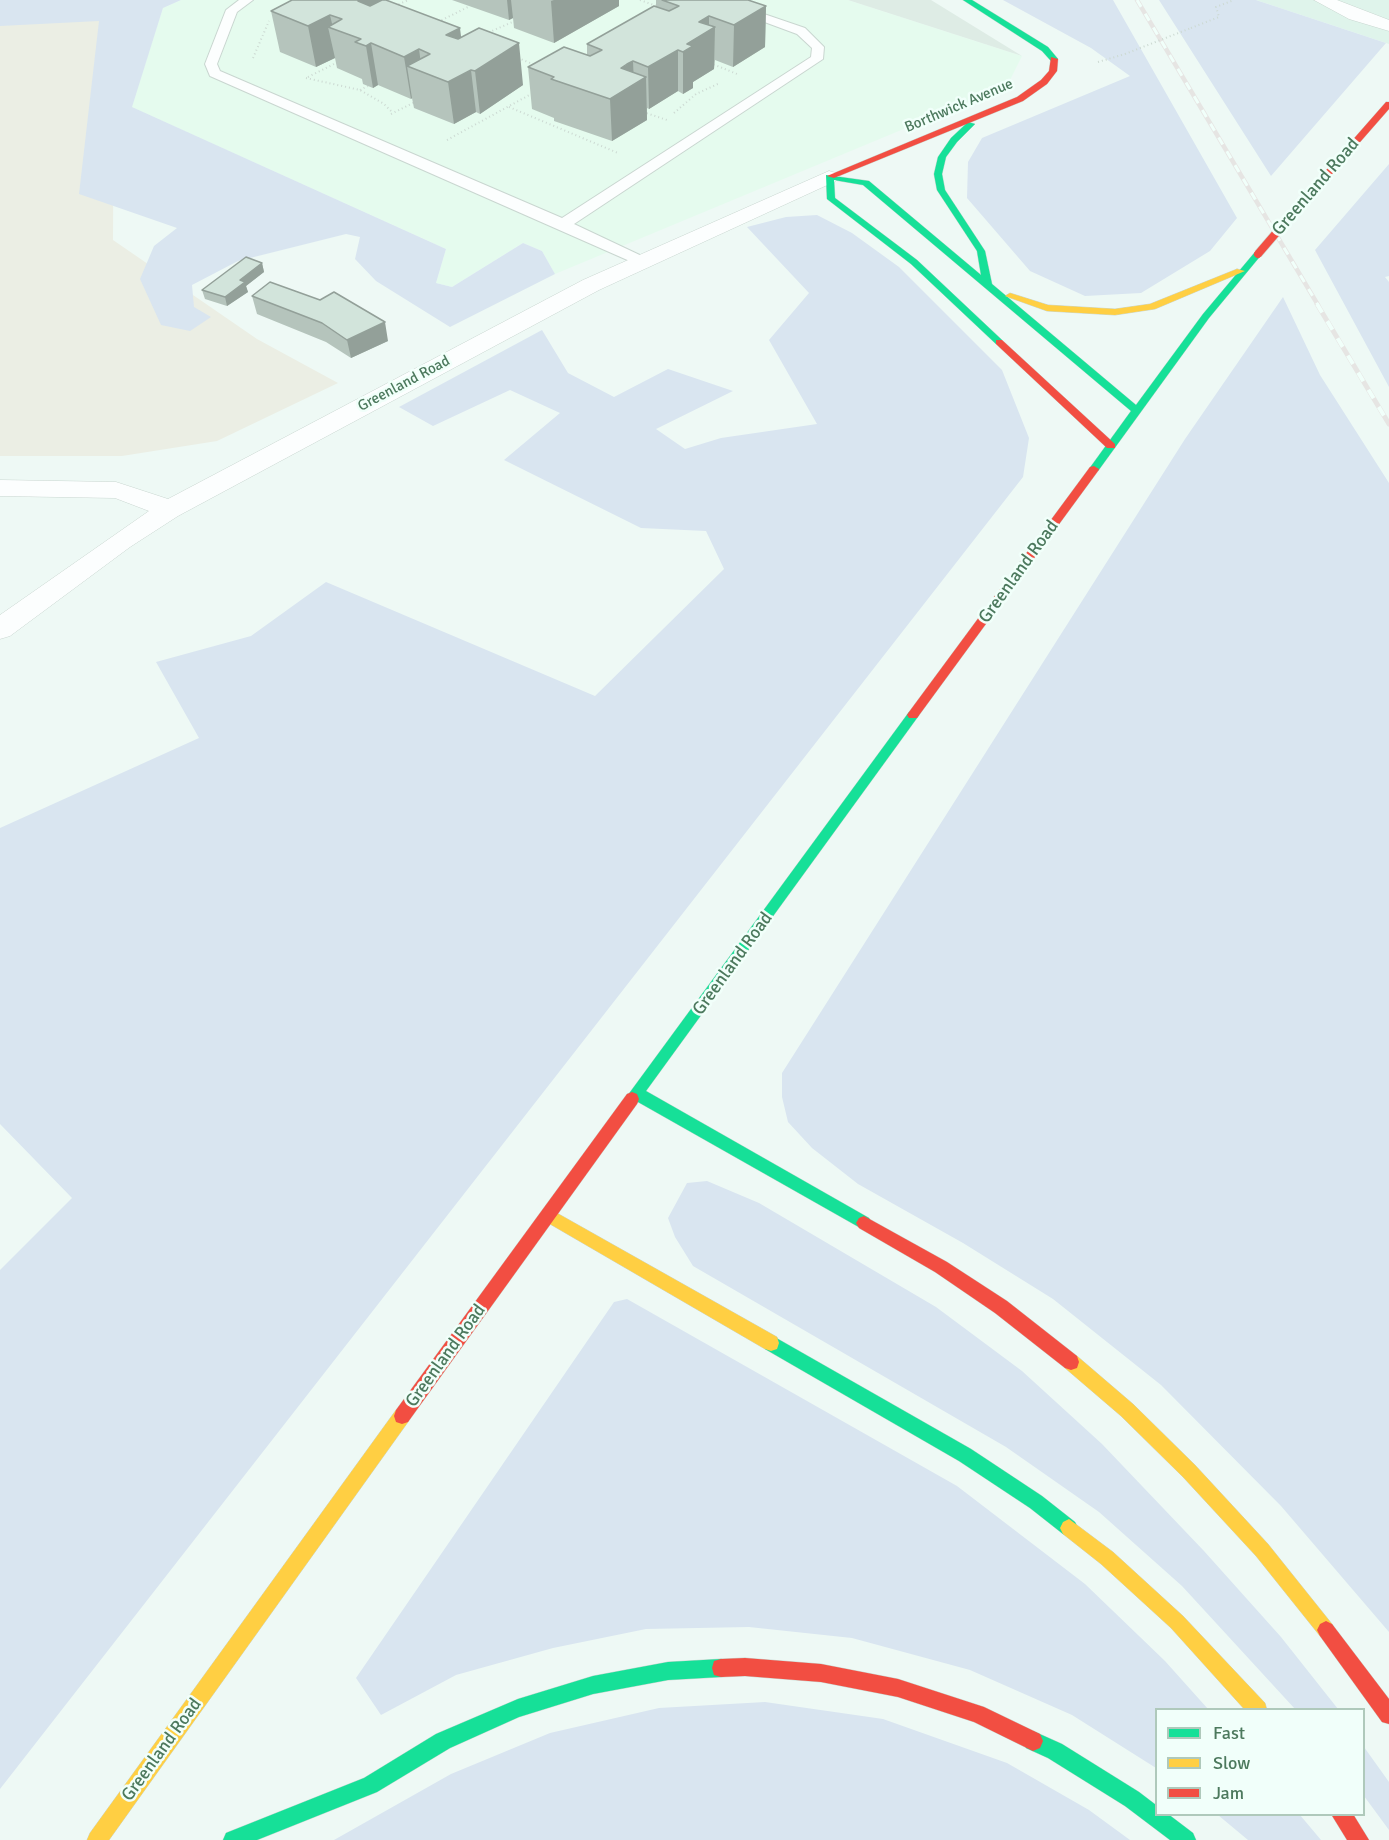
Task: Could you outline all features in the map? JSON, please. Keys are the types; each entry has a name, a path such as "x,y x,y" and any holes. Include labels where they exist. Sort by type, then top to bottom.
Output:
{"main road":[{"name":"Borthwick Avenue","path":"829,177 980,117 1034,90 1053,71 1054,59 1032,39 967,0"},
{"name":"Greenland Road","path":"97,1840 548,1215 1206,316 1389,104"},
{"path":"980,117 954,140 942,157 938,174 941,190 981,251 992,288"},
{"path":"1112,446 914,262 831,199 829,177 866,183 1137,411"},
{"path":"992,288 1047,308 1115,312 1152,307 1244,270"},
{"path":"638,1094 941,1267 1001,1307 1064,1355 1126,1410 1189,1471 1262,1550 1334,1639 1389,1715"},
{"path":"548,1215 965,1455 1036,1503 1107,1558 1177,1622 1256,1708"},
{"path":"233,1840 370,1785 442,1741 518,1708 604,1683 668,1671 745,1667 821,1673 887,1685 977,1714 1055,1751 1132,1799 1186,1840"},
{"path":"1342,1816 1359,1840"}],"street":[{"path":"1323,0 1346,12 1389,26"},
{"name":"Greenland Road","path":"0,630 121,541 169,510 641,261 829,177"},
{"path":"0,488 116,490 143,498 169,510"}],"lane":[{"path":"247,0 232,10 211,64 215,73 563,224 641,261"},
{"path":"563,224 818,59 818,47 801,31 711,0"}],"path":[{"path":"394,6 408,0"},
{"path":"640,0 667,10"},
{"path":"1098,62 1125,54 1219,17 1216,7 1234,0"},
{"path":"388,3 405,10"},
{"path":"447,28 436,23 470,6"},
{"path":"262,63 252,59 273,13"},
{"path":"483,35 520,18"},
{"path":"513,56 542,68"},
{"path":"313,84 304,79 360,90 384,104 393,113"},
{"path":"360,90 368,86"},
{"path":"456,146 445,141 535,92"},
{"path":"396,120 387,116 421,98"},
{"path":"509,106 622,154 612,160"}],"shaded area":[{"path":"0,0 181,0 163,8 132,107 446,249 436,283 452,287 523,243 542,251 555,274 450,327 376,281 355,259 360,237 346,234 238,261 192,285 194,307 211,317 190,331 161,325 140,279 154,246 177,228 79,194 99,21 0,26"},
{"path":"181,0 848,0 1022,56 1007,86 555,274 542,251 523,243 452,287 436,283 446,249 131,107 163,8"},
{"path":"848,0 931,0 1022,56"},
{"path":"1003,0 1113,0 1237,218 1210,251 1141,293 1085,296 1030,271 967,198 968,162 982,138 1130,76 1091,48"},
{"path":"1159,0 1256,0 1386,43 1271,176"},
{"path":"1256,0 1389,0 1389,44 1386,43"},
{"path":"114,12 113,240 257,339 338,383 217,441 122,456 0,456 0,18"},
{"path":"1389,164 1389,276 1385,277 1389,282 1389,387 1315,250"},
{"path":"817,215 852,233 899,267 1002,370 1029,438 1023,477 0,1789 0,1270 72,1198 0,1124 0,828 199,738 156,662 251,636 326,582 595,696 724,569 706,531 641,528 504,460 560,413 510,390 433,426 399,407 542,330 568,373 614,397 668,369 733,391 656,429 685,449 721,438 817,424 769,340 809,293 747,227 786,217"},
{"path":"1283,297 1320,375 1389,483 1389,1632 1281,1506 1161,1385 1053,1299 963,1243 858,1184 812,1148 788,1122 782,1097 782,1073 1185,439"},
{"path":"707,1181 759,1203 936,1307 1022,1371 1102,1444 1204,1551 1281,1637 1337,1708 1294,1708 1182,1586 1099,1512 1006,1447 693,1266 675,1237 668,1218 687,1183"},
{"path":"627,1299 957,1486 1085,1584 1165,1661 1207,1708 1155,1708 1155,1767 1072,1715 970,1670 852,1638 749,1627 646,1629 553,1648 456,1675 381,1715 356,1678 614,1302"},
{"path":"765,1702 883,1719 1007,1763 1089,1810 1130,1840 334,1840 451,1774 550,1733 659,1708"},
{"path":"1365,1748 1389,1782 1389,1830 1365,1797"},
{"path":"1219,1816 1301,1816 1321,1840 1248,1840"}],"building":[{"path":"292,0 360,0 358,1 370,6 386,0 460,28 446,35 458,39 479,28 519,43 475,71 471,70 448,82 407,66 430,54 419,49 404,57 371,43 366,46 355,42 361,39 328,27 342,19 330,15 308,26 271,11"},
{"path":"662,0 748,0 766,6 734,25 709,16 699,22 715,27 687,44 693,46 683,52 678,50 648,67 633,61 627,64 621,68 646,77 610,99 551,79 554,77 528,67 564,47 590,56 602,50 587,44 654,6 669,11 679,6"},
{"path":"246,257 262,263 240,280 245,282 225,297 202,290"},
{"path":"270,282 320,300 334,292 385,322 347,340 322,323 252,296"}],"railway":[{"path":"1137,0 1318,305"},
{"path":"1317,304 1389,424"}],"traffic: fast":[{"path":"967,0 1045,49 1054,59"},
{"path":"971,124 954,140 942,157 938,174 941,190 981,251 987,284"},
{"path":"829,177 831,199 914,262 999,342"},
{"path":"829,177 866,183 1137,411"},
{"path":"1094,469 1206,316 1258,254"},
{"path":"632,1099 913,715"},
{"path":"638,1094 864,1223"},
{"path":"771,1343 965,1455 1036,1502 1069,1528"},
{"path":"233,1840 370,1785 443,1741 518,1708 593,1685 668,1671 721,1668"},
{"path":"1033,1741 1055,1751 1132,1799 1186,1840"}],"traffic: slow":[{"path":"1010,296 1047,308 1115,312 1152,307 1240,271"},
{"path":"548,1215 771,1343"},
{"path":"1071,1362 1127,1410 1189,1471 1262,1550 1326,1630"},
{"path":"97,1840 402,1416"},
{"path":"1069,1528 1107,1558 1177,1622 1256,1708"}],"traffic: jam":[{"path":"831,176 1020,99 1044,82 1053,71 1054,59"},
{"path":"1295,211 1389,104"},
{"path":"1258,254 1295,211"},
{"path":"999,342 1111,446"},
{"path":"913,715 1094,469"},
{"path":"402,1416 632,1099"},
{"path":"864,1223 941,1267 1001,1307 1071,1362"},
{"path":"1326,1630 1389,1715"},
{"path":"721,1668 745,1667 821,1673 898,1688 977,1714 1033,1741"},
{"path":"1342,1816 1359,1840"}]}
